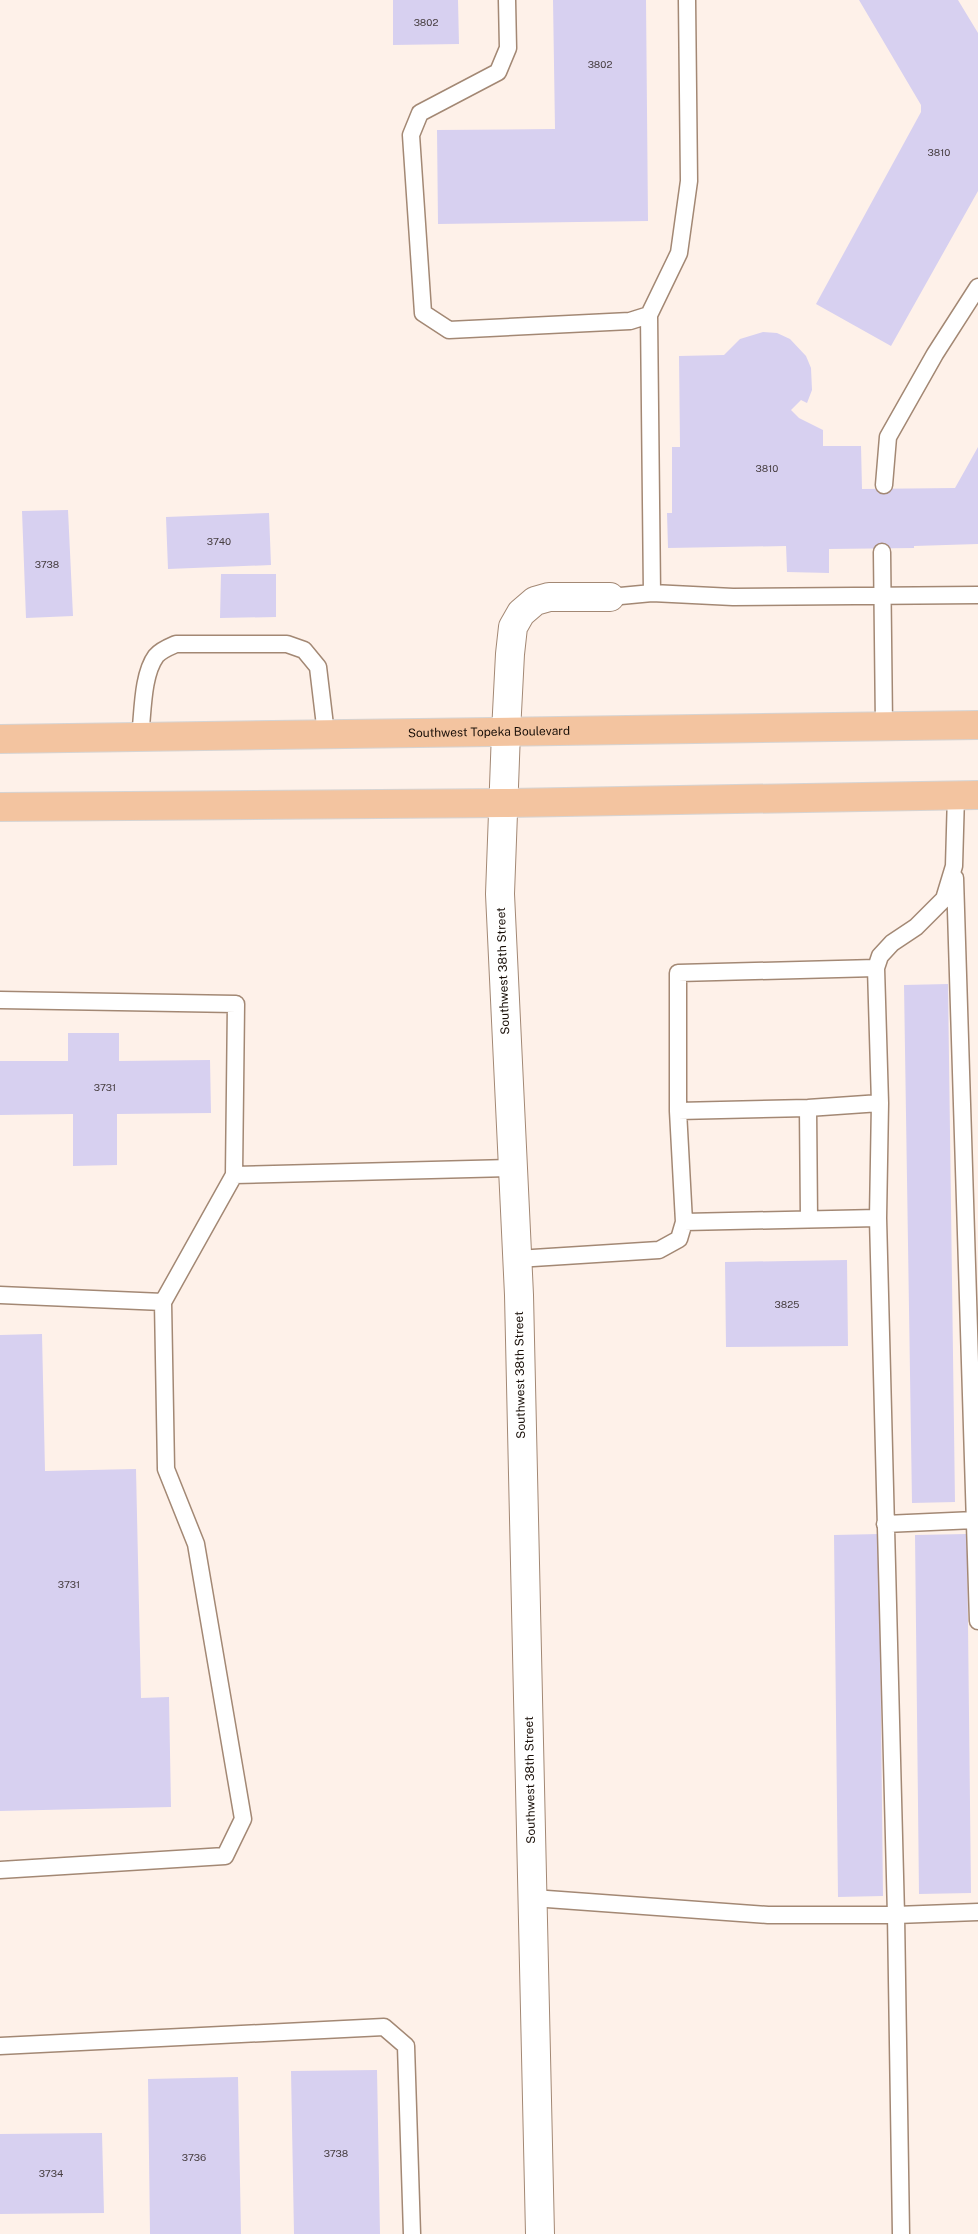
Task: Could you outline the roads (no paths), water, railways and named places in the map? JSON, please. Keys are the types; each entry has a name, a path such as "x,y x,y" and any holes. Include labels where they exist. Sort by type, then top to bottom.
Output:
{"main road":[{"name":"Southwest Topeka Boulevard","path":"0,739 978,725"},
{"path":"0,807 504,803 967,795"}],"street":[{"name":"Southwest 38th Street","path":"540,2234 517,1259 500,894 506,732 513,627 521,613 535,602 549,597 610,596"}],"lane":[{"path":"508,0 508,48 498,72 420,113 411,135 423,313 449,330 630,321 649,315"},
{"path":"652,593 649,315 679,253 689,181 687,0"},
{"path":"884,484 888,437 935,354 978,287"},
{"path":"882,552 884,726"},
{"path":"610,596 652,593 733,597 978,595"},
{"path":"140,737 147,674 156,656 166,648 176,644 287,644 304,650 318,667 326,734"},
{"path":"901,2234 896,1915 878,1218 880,1103 876,968 880,956 892,944 916,928 944,899 954,866 967,795"},
{"path":"954,866 978,1621"},
{"path":"517,1259 659,1250 679,1239 684,1222 678,1111 678,973 876,968"},
{"path":"0,1000 236,1004 234,1175 163,1302 166,1469 196,1544 243,1818 225,1856 0,1870"},
{"path":"678,1111 808,1108 880,1103"},
{"path":"808,1108 809,1219"},
{"path":"234,1175 512,1168"},
{"path":"684,1222 878,1218"},
{"path":"0,1295 163,1302"},
{"path":"885,1524 974,1520"},
{"path":"532,1898 768,1915 896,1915 978,1912"},
{"path":"0,2046 384,2027 406,2046 412,2234"}]}
